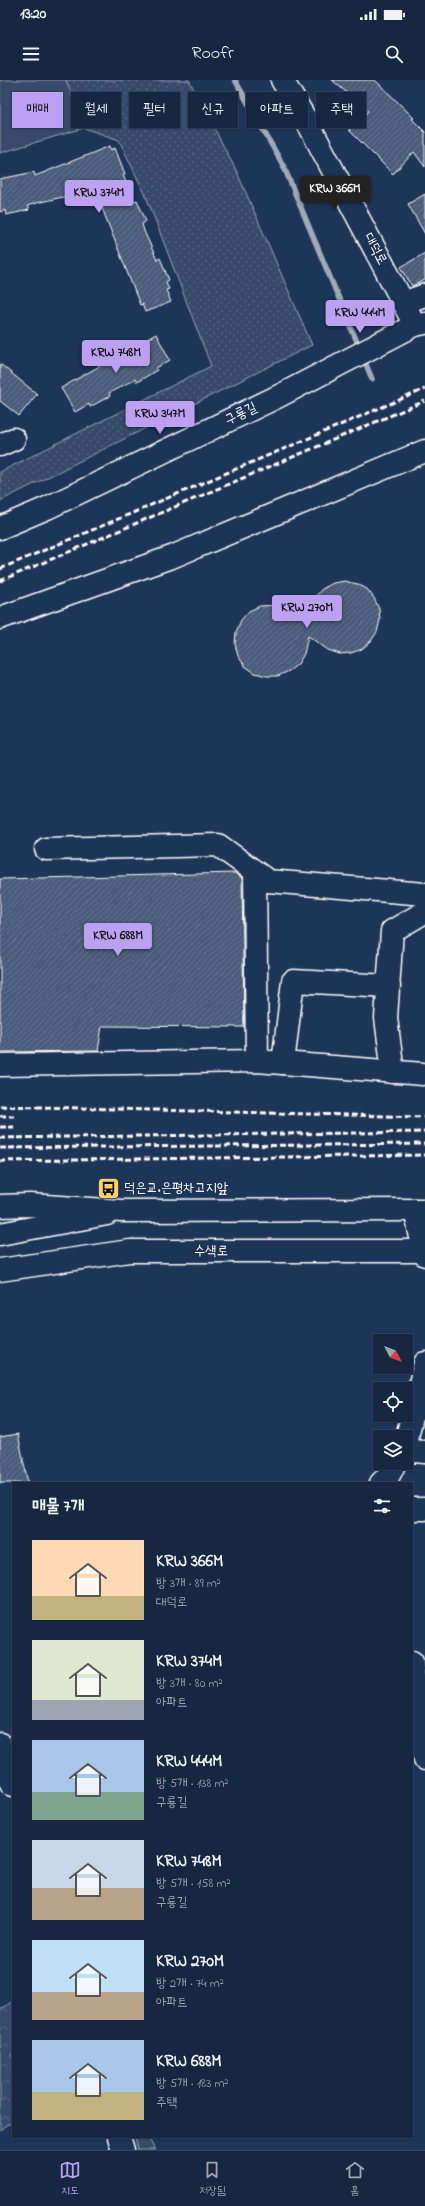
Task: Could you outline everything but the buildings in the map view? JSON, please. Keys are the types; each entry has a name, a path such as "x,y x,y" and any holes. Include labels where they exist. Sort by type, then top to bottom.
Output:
{"main road":[{"name":"대덕로","path":"282,80 309,125 403,303 414,327"},
{"path":"403,303 425,295"},
{"name":"구룡길","path":"0,528 46,508 272,399 332,367 414,327"},
{"path":"0,618 174,556 425,451"},
{"path":"46,849 218,845 268,881 425,894"},
{"path":"255,872 258,1061"},
{"path":"393,1072 386,1018 392,931 425,912"},
{"path":"283,1063 293,981 389,986"},
{"path":"0,1065 258,1061 423,1074"},
{"path":"0,1206 30,1205 122,1211 420,1210 425,1252"},
{"path":"0,1234 122,1211"},
{"name":"수색로","path":"0,1270 130,1251 425,1252"},
{"path":"409,1430 425,1363"},
{"path":"413,1451 425,1452"},
{"path":"413,1509 425,1509"},
{"path":"413,1669 425,1759"},
{"path":"0,1744 5,1768 12,1783"},
{"path":"119,2138 123,2150"}],"green space":[{"path":"0,80 66,80 71,93 71,128 84,128 0,153"},
{"path":"66,80 189,80 195,92 188,92 188,128 214,128 237,172 312,345 0,501 0,472 211,366 146,196 119,140 84,128 121,128 121,92 71,92 71,93"},
{"path":"12,2002 12,2122 0,2130 0,2010"},
{"path":"135,2138 149,2138 155,2150 138,2150"}],"waterway":[{"path":"235,80 284,167 360,349"},
{"path":"363,357 372,379"}],"railway":[{"path":"0,569 425,389"},
{"path":"0,581 425,401"},
{"path":"0,1106 425,1117"},
{"path":"0,1116 14,1116"},
{"path":"0,1127 14,1127"},
{"path":"0,1138 425,1132"},
{"path":"0,1148 425,1144"},
{"path":"0,1161 425,1155"}],"place":[{"name":"덕은교.은평차고지앞","path":"108,1188"}]}
